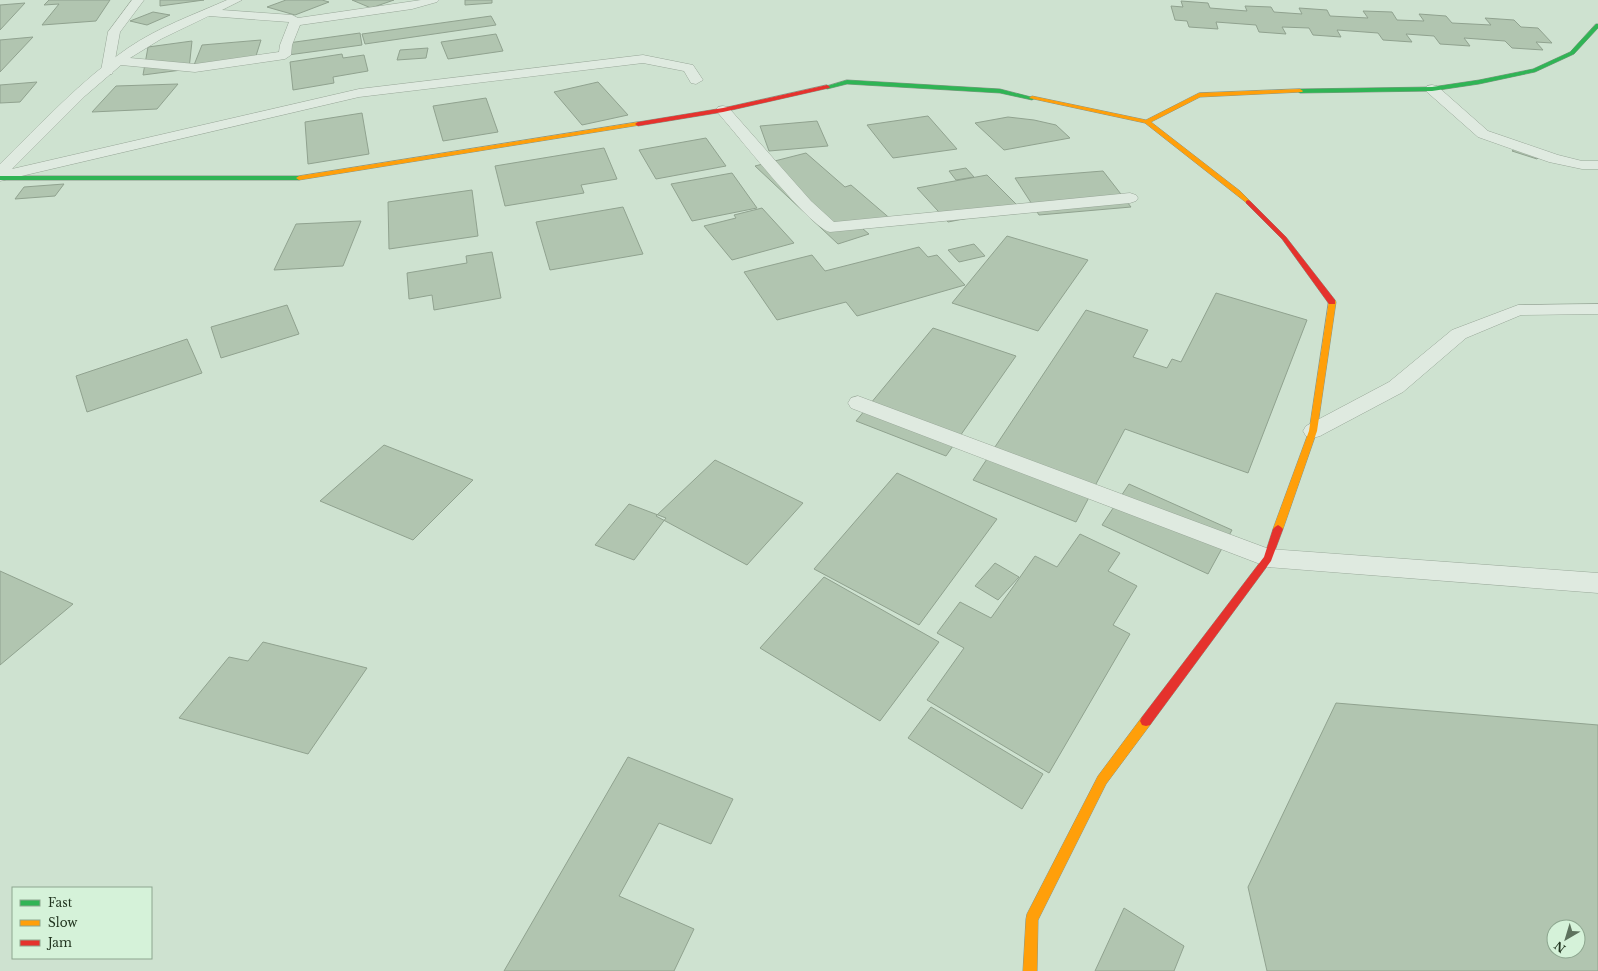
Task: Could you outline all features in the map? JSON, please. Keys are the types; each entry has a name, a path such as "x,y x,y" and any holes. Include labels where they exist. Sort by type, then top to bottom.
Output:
{"street":[{"path":"107,71 114,32 138,0"},
{"path":"0,172 119,61 162,33 236,0"},
{"path":"295,22 412,6 433,0"},
{"path":"208,12 292,18 295,22"},
{"path":"119,61 195,68 285,55 286,45 295,22"},
{"path":"1148,122 1199,95 1265,91 1432,89 1479,82 1535,70 1572,53 1598,25"},
{"path":"0,177 359,93 643,59 688,68 696,80"},
{"path":"0,177 300,178 723,110 846,82 1000,91 1148,122 1238,192 1284,238 1332,300 1313,431 1268,558 1102,780 1032,919 1030,971"},
{"path":"1432,89 1483,134 1554,160 1582,165 1598,165"},
{"path":"723,110 805,204 830,227 1130,198"},
{"path":"1313,431 1396,387 1459,334 1518,310 1598,309"},
{"path":"858,403 1268,558 1598,583"}],"building":[{"path":"49,0 110,0 96,21 42,25 59,4 44,5"},
{"path":"160,0 204,0 160,6"},
{"path":"286,0 322,0 329,2 295,15 267,7"},
{"path":"352,0 394,0 371,8"},
{"path":"465,0 492,0 492,3 465,5"},
{"path":"1181,1 1208,3 1210,8 1247,11 1245,6 1271,7 1274,12 1302,14 1299,8 1327,10 1330,16 1368,18 1363,11 1392,12 1397,20 1424,21 1419,14 1446,16 1452,23 1491,25 1485,18 1514,20 1521,27 1538,28 1552,43 1536,42 1543,50 1512,48 1505,41 1464,38 1470,46 1440,44 1434,36 1406,34 1412,42 1383,40 1378,33 1337,30 1341,37 1313,35 1309,28 1282,27 1286,34 1259,32 1256,25 1216,22 1218,29 1189,27 1187,21 1175,20 1171,6 1183,7"},
{"path":"25,3 0,30 0,5"},
{"path":"153,12 170,15 147,25 130,21"},
{"path":"491,16 496,25 365,44 362,34"},
{"path":"360,33 362,45 288,55 288,43"},
{"path":"496,34 503,51 448,59 441,42"},
{"path":"33,37 0,72 0,40"},
{"path":"261,40 255,59 194,65 202,45"},
{"path":"192,41 189,69 143,75 148,47"},
{"path":"428,48 426,58 397,60 400,50"},
{"path":"342,54 343,58 364,55 368,71 333,77 334,83 293,90 290,62"},
{"path":"37,82 20,102 0,103 0,85"},
{"path":"598,82 628,115 582,125 554,92"},
{"path":"178,84 157,109 92,112 116,86"},
{"path":"486,98 498,132 443,141 433,106"},
{"path":"362,113 369,154 308,164 305,122"},
{"path":"928,116 957,149 893,158 867,125"},
{"path":"1008,117 1034,120 1056,125 1070,138 1004,150 975,123"},
{"path":"817,121 828,146 769,151 760,126"},
{"path":"706,138 726,166 656,179 639,150"},
{"path":"604,148 617,179 581,185 584,193 505,206 495,166"},
{"path":"1516,148 1540,156 1537,159 1512,151"},
{"path":"806,153 845,187 851,185 893,221 863,229 869,234 838,244 755,166"},
{"path":"966,168 974,177 956,180 949,171"},
{"path":"1103,171 1131,207 1039,215 1015,178"},
{"path":"732,173 757,208 692,221 671,184"},
{"path":"987,175 1020,208 948,222 917,188"},
{"path":"64,184 55,196 15,199 24,187"},
{"path":"472,190 478,236 389,249 388,202"},
{"path":"623,207 643,254 550,270 536,222"},
{"path":"762,208 794,243 732,260 704,226 736,218 734,215"},
{"path":"361,221 343,266 274,270 296,224"},
{"path":"1007,236 1088,260 1038,331 952,303"},
{"path":"974,244 985,256 959,262 948,250"},
{"path":"919,247 928,257 937,255 965,285 857,316 846,302 777,320 744,272 812,255 825,271"},
{"path":"492,252 501,298 434,310 432,295 409,299 407,273 467,263 466,256"},
{"path":"1216,293 1307,320 1248,473 1125,429 1076,522 973,480 1086,310 1148,330 1133,357 1167,368 1172,359 1181,362"},
{"path":"287,305 299,334 221,358 211,327"},
{"path":"933,328 1016,356 946,456 856,421"},
{"path":"187,339 202,373 87,412 76,376"},
{"path":"384,445 473,480 413,540 320,501"},
{"path":"715,460 803,503 747,565 656,516"},
{"path":"897,473 997,519 919,625 814,569"},
{"path":"1129,484 1232,530 1208,574 1102,525"},
{"path":"629,504 666,518 634,560 595,545"},
{"path":"1080,534 1120,553 1108,571 1137,586 1113,625 1130,634 1049,773 927,700 964,648 937,633 960,602 991,618 1035,556 1057,567"},
{"path":"995,563 1019,577 998,600 975,586"},
{"path":"0,571 73,604 0,665"},
{"path":"824,577 939,642 880,721 760,648"},
{"path":"263,642 367,668 308,754 179,718 229,657 248,661"},
{"path":"1336,703 1598,725 1598,971 1267,971 1248,887"},
{"path":"931,707 1043,774 1022,809 908,738"},
{"path":"628,757 733,799 711,844 659,823 619,896 694,929 674,971 504,971"},
{"path":"1124,908 1184,946 1174,971 1095,971"}],"traffic: fast":[{"path":"1300,91 1432,89 1479,82 1535,70 1572,53 1598,25"},
{"path":"827,87 847,82 1000,91 1032,98"},
{"path":"0,178 299,178"}],"traffic: slow":[{"path":"1032,98 1147,122 1199,95 1300,91"},
{"path":"1147,122 1238,192 1248,202"},
{"path":"299,178 638,124"},
{"path":"1278,529 1313,431 1332,302"},
{"path":"1030,971 1032,919 1102,780 1146,721"}],"traffic: jam":[{"path":"638,124 723,110 827,87"},
{"path":"1248,202 1284,238 1332,302"},
{"path":"1146,721 1268,558 1278,529"}]}
